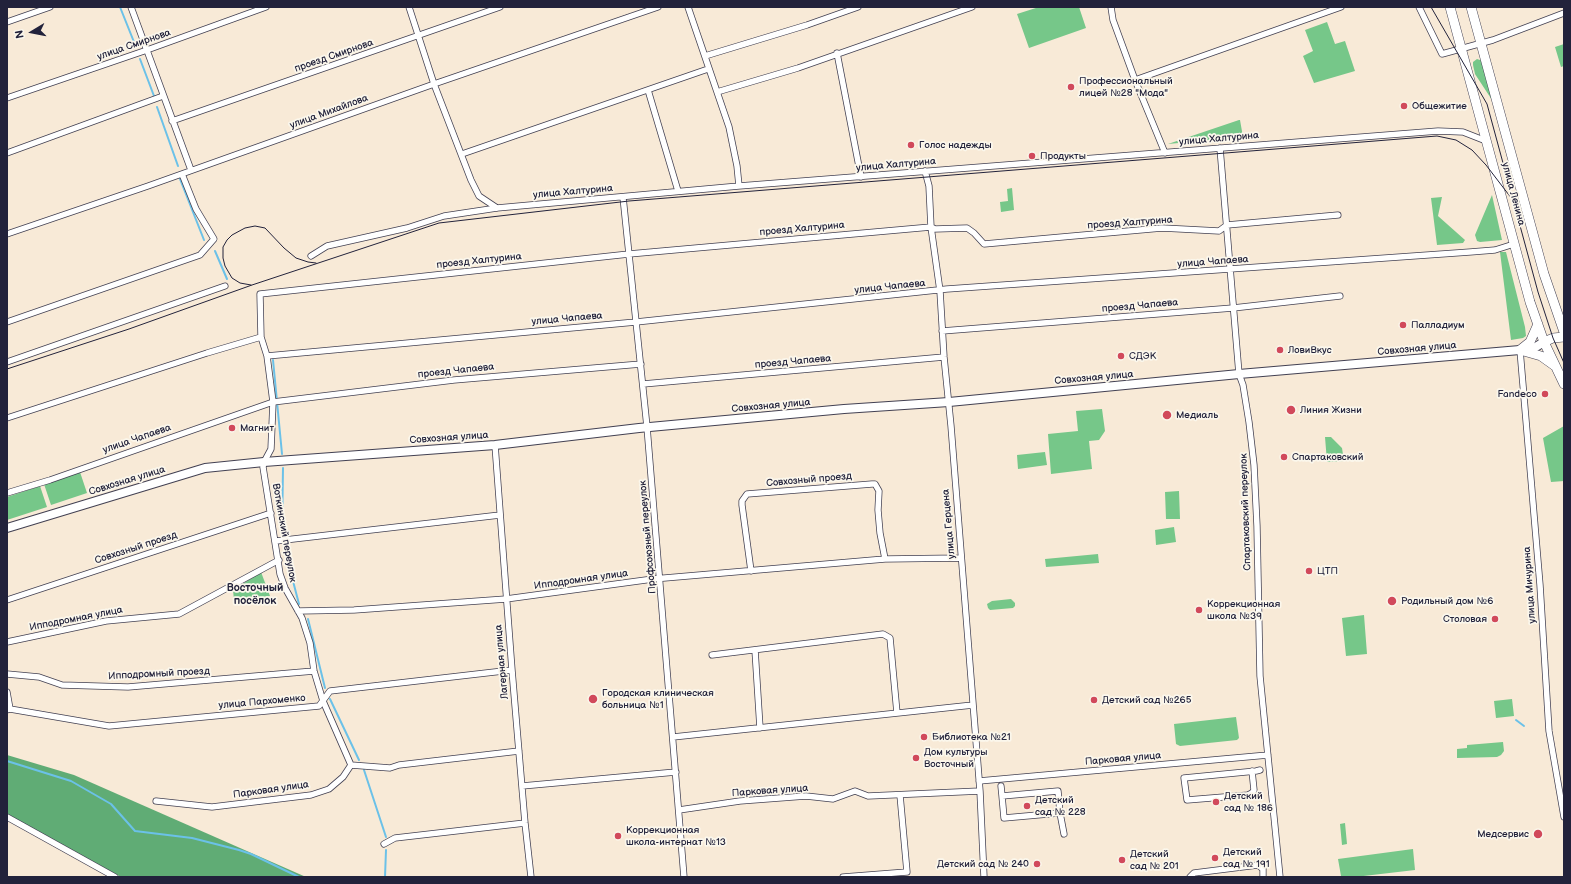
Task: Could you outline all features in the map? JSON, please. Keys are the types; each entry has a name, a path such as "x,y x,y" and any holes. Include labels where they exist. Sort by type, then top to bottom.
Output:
{"main road":[{"name":"улица Ленина","path":"1450,7 1514,244 1538,324 1544,342 1564,384"},
{"name":"улица Ленина","path":"1471,7 1544,274 1564,332"},
{"path":"1520,350 1530,342 1538,324"},
{"path":"1544,342 1553,338 1564,337"},
{"path":"1520,350 1541,356 1556,367"}],"street":[{"path":"7,22 50,7"},
{"path":"130,7 191,170"},
{"name":"улица Смирнова","path":"7,98 266,7"},
{"path":"410,7 434,84 462,154 470,180 480,196 497,208"},
{"name":"проезд Смирнова","path":"172,121 500,7"},
{"name":"улица Михайлова","path":"7,234 658,7"},
{"path":"688,7 729,127 737,166 739,186"},
{"path":"705,56 807,25 858,7"},
{"path":"717,92 798,68 972,7"},
{"path":"1111,7 1113,20 1164,153"},
{"path":"1135,80 1341,7"},
{"path":"1419,7 1442,54 1481,42 1493,40 1564,13"},
{"path":"838,53 861,177"},
{"path":"462,154 708,69"},
{"path":"648,90 678,191"},
{"path":"7,153 163,96"},
{"name":"улица Халтурина","path":"311,256 327,246 407,228 444,216 497,208 739,186 1438,131 1463,132 1487,141"},
{"name":"Спартаковский переулок","path":"1220,148 1239,374 1243,385 1247,407 1254,465 1257,526 1259,669 1280,877"},
{"name":"улица Герцена","path":"925,171 929,186 931,227 940,291 944,357 949,402 980,790 984,877"},
{"path":"7,322 200,254 214,239 196,209 182,174"},
{"name":"Профсоюзный переулок","path":"623,197 648,427 684,877"},
{"name":"проезд Халтурина","path":"260,294 629,254 931,227 935,229 967,228 984,244 1162,228 1220,231 1227,226 1338,215"},
{"name":"улица Чапаева","path":"267,356 636,322 940,291 1495,250 1514,244"},
{"path":"7,362 225,286"},
{"name":"Воткинский переулок","path":"260,294 261,337 267,356 273,402 271,448 263,467 284,588 302,618 310,643 314,670 323,701 352,765"},
{"name":"проезд Чапаева","path":"942,332 1233,308 1340,296"},
{"path":"7,418 261,337"},
{"name":"Совхозная улица","path":"7,528 205,468 264,462 495,445 648,427 844,409 949,402 1239,374 1520,350 1534,348 1544,342"},
{"name":"улица Мичурина","path":"1520,350 1540,585 1549,731 1564,817"},
{"name":"проезд Чапаева","path":"643,384 944,357"},
{"name":"проезд Чапаева","path":"273,402 454,380 641,364"},
{"name":"улица Чапаева","path":"7,493 50,480 273,402"},
{"name":"Лагерная улица","path":"495,445 525,824 532,877"},
{"name":"Совхозный проезд","path":"751,571 742,505 742,500 747,494 875,484 879,490 878,510 885,559"},
{"name":"Совхозный проезд","path":"7,600 271,514"},
{"path":"276,540 500,515"},
{"name":"Ипподромная улица","path":"298,611 354,610 506,599 661,578 885,559 961,558"},
{"name":"Ипподромная улица","path":"7,642 106,621 179,614 279,560"},
{"path":"712,655 884,634 890,638 897,713"},
{"path":"755,650 760,728"},
{"name":"Ипподромный проезд","path":"7,674 39,677 62,685 128,687 314,670"},
{"name":"улица Пархоменко","path":"8,710 109,726 318,706 330,691 512,670"},
{"path":"7,692 8,710"},
{"path":"673,737 973,705"},
{"path":"352,765 390,768 400,765 519,751"},
{"name":"Парковая улица","path":"979,781 1268,755"},
{"name":"Парковая улица","path":"156,801 212,807 311,794 328,789 343,778 352,765"},
{"path":"1252,771 1254,790 1248,795 1187,800 1184,778 1260,770"},
{"path":"522,786 676,772"},
{"path":"1001,786 1004,818 1060,813"},
{"name":"Парковая улица","path":"679,810 740,800 806,796 833,799 855,791 868,796 980,790"},
{"path":"1002,796 1058,791 1064,834"},
{"path":"842,877 907,872 900,795"},
{"path":"7,817 115,877"},
{"path":"384,844 395,838 525,824"},
{"path":"1190,877 1194,872 1258,865 1263,869 1263,877"}],"green space":[{"path":"1039,7 1079,7 1086,28 1029,48 1017,14"},
{"path":"1327,22 1335,44 1345,41 1355,71 1314,83 1303,56 1313,51 1305,30"},
{"path":"1564,44 1564,66 1561,67 1555,47"},
{"path":"1477,59 1483,61 1492,100 1475,74 1473,62"},
{"path":"1239,120 1243,137 1168,144"},
{"path":"1012,188 1014,210 1001,212 1000,202 1008,201 1007,189"},
{"path":"1492,195 1502,240 1480,242 1477,241 1475,235"},
{"path":"1442,197 1438,216 1465,240 1463,243 1437,245 1431,198"},
{"path":"1500,252 1506,252 1525,327 1526,336 1523,338 1511,340"},
{"path":"1102,409 1105,431 1099,440 1089,441 1092,469 1051,474 1048,434 1078,431 1076,411"},
{"path":"1564,426 1564,481 1551,482 1543,438"},
{"path":"1325,437 1331,437 1342,448 1344,461 1327,462"},
{"path":"1045,452 1047,465 1018,469 1017,455"},
{"path":"80,472 87,493 51,505 44,484"},
{"path":"40,486 47,507 7,520 7,497"},
{"path":"1179,491 1180,519 1166,519 1165,492"},
{"path":"1174,527 1176,542 1156,545 1155,530"},
{"path":"1098,554 1099,563 1046,567 1045,559"},
{"path":"261,572 270,596 234,600 233,590"},
{"path":"1011,599 1015,603 1013,608 990,610 988,608 987,604 992,601"},
{"path":"1364,615 1367,654 1346,656 1342,618"},
{"path":"1512,699 1514,716 1496,718 1494,701"},
{"path":"1236,717 1239,738 1237,740 1180,746 1176,744 1174,724"},
{"path":"1503,742 1504,751 1497,757 1457,758 1457,749 1467,748 1467,745"},
{"path":"7,755 74,775 306,877 121,877 7,814"},
{"path":"1345,823 1347,844 1342,845 1340,824"},
{"path":"1413,849 1415,870 1355,877 1341,876 1338,859"}],"waterway":[{"path":"120,7 136,47"},
{"path":"140,59 154,96"},
{"path":"157,107 178,166"},
{"path":"180,179 204,240"},
{"path":"215,251 227,279"},
{"path":"273,360 282,454"},
{"path":"282,534 283,468"},
{"path":"283,543 299,604"},
{"path":"308,619 325,688"},
{"path":"330,699 359,760"},
{"path":"1516,720 1524,726"},
{"path":"7,761 71,781 111,804 135,831 192,838 239,850 251,854 299,877"},
{"path":"364,770 386,837"},
{"path":"385,877 386,850"}],"tram line":[{"path":"1431,7 1487,104 1538,292 1553,338 1564,363"},
{"path":"7,369 439,223 629,201 1437,136 1456,140 1472,150 1486,165 1512,199 1517,209"},
{"path":"251,285 240,283 232,278 225,266 223,258 223,247 227,240 232,235 245,228 255,226 265,228 296,258 316,263"}],"place":[{"name":"Профессиональный лицей №28 \"Мода\"","path":"1071,87"},
{"name":"Общежитие","path":"1404,106"},
{"name":"Голос надежды","path":"911,145"},
{"name":"Продукты","path":"1032,156"},
{"name":"Палладиум","path":"1403,325"},
{"name":"ЛовиВкус","path":"1280,350"},
{"name":"СДЭК","path":"1121,356"},
{"name":"Fandeco","path":"1545,394"},
{"name":"Линия Жизни","path":"1291,410"},
{"name":"Медиаль","path":"1167,415"},
{"name":"Магнит","path":"232,428"},
{"name":"Спартаковский","path":"1284,457"},
{"name":"ЦТП","path":"1309,571"},
{"name":"Родильный дом №6","path":"1392,601"},
{"name":"Коррекционная школа №39","path":"1199,610"},
{"name":"Столовая","path":"1495,619"},
{"name":"Городская клиническая больница №1","path":"593,699"},
{"name":"Детский сад №265","path":"1094,700"},
{"name":"Библиотека №21","path":"924,737"},
{"name":"Дом культуры Восточный","path":"916,758"},
{"name":"Детский сад № 186","path":"1216,802"},
{"name":"Детский сад № 228","path":"1027,806"},
{"name":"Медсервис","path":"1538,834"},
{"name":"Коррекционная школа-интернат №13","path":"618,836"},
{"name":"Детский сад № 191","path":"1215,858"},
{"name":"Детский сад № 201","path":"1122,860"},
{"name":"Детский сад № 240","path":"1037,864"}],"district":[{"name":"Восточный посёлок","path":"255,594"}]}
